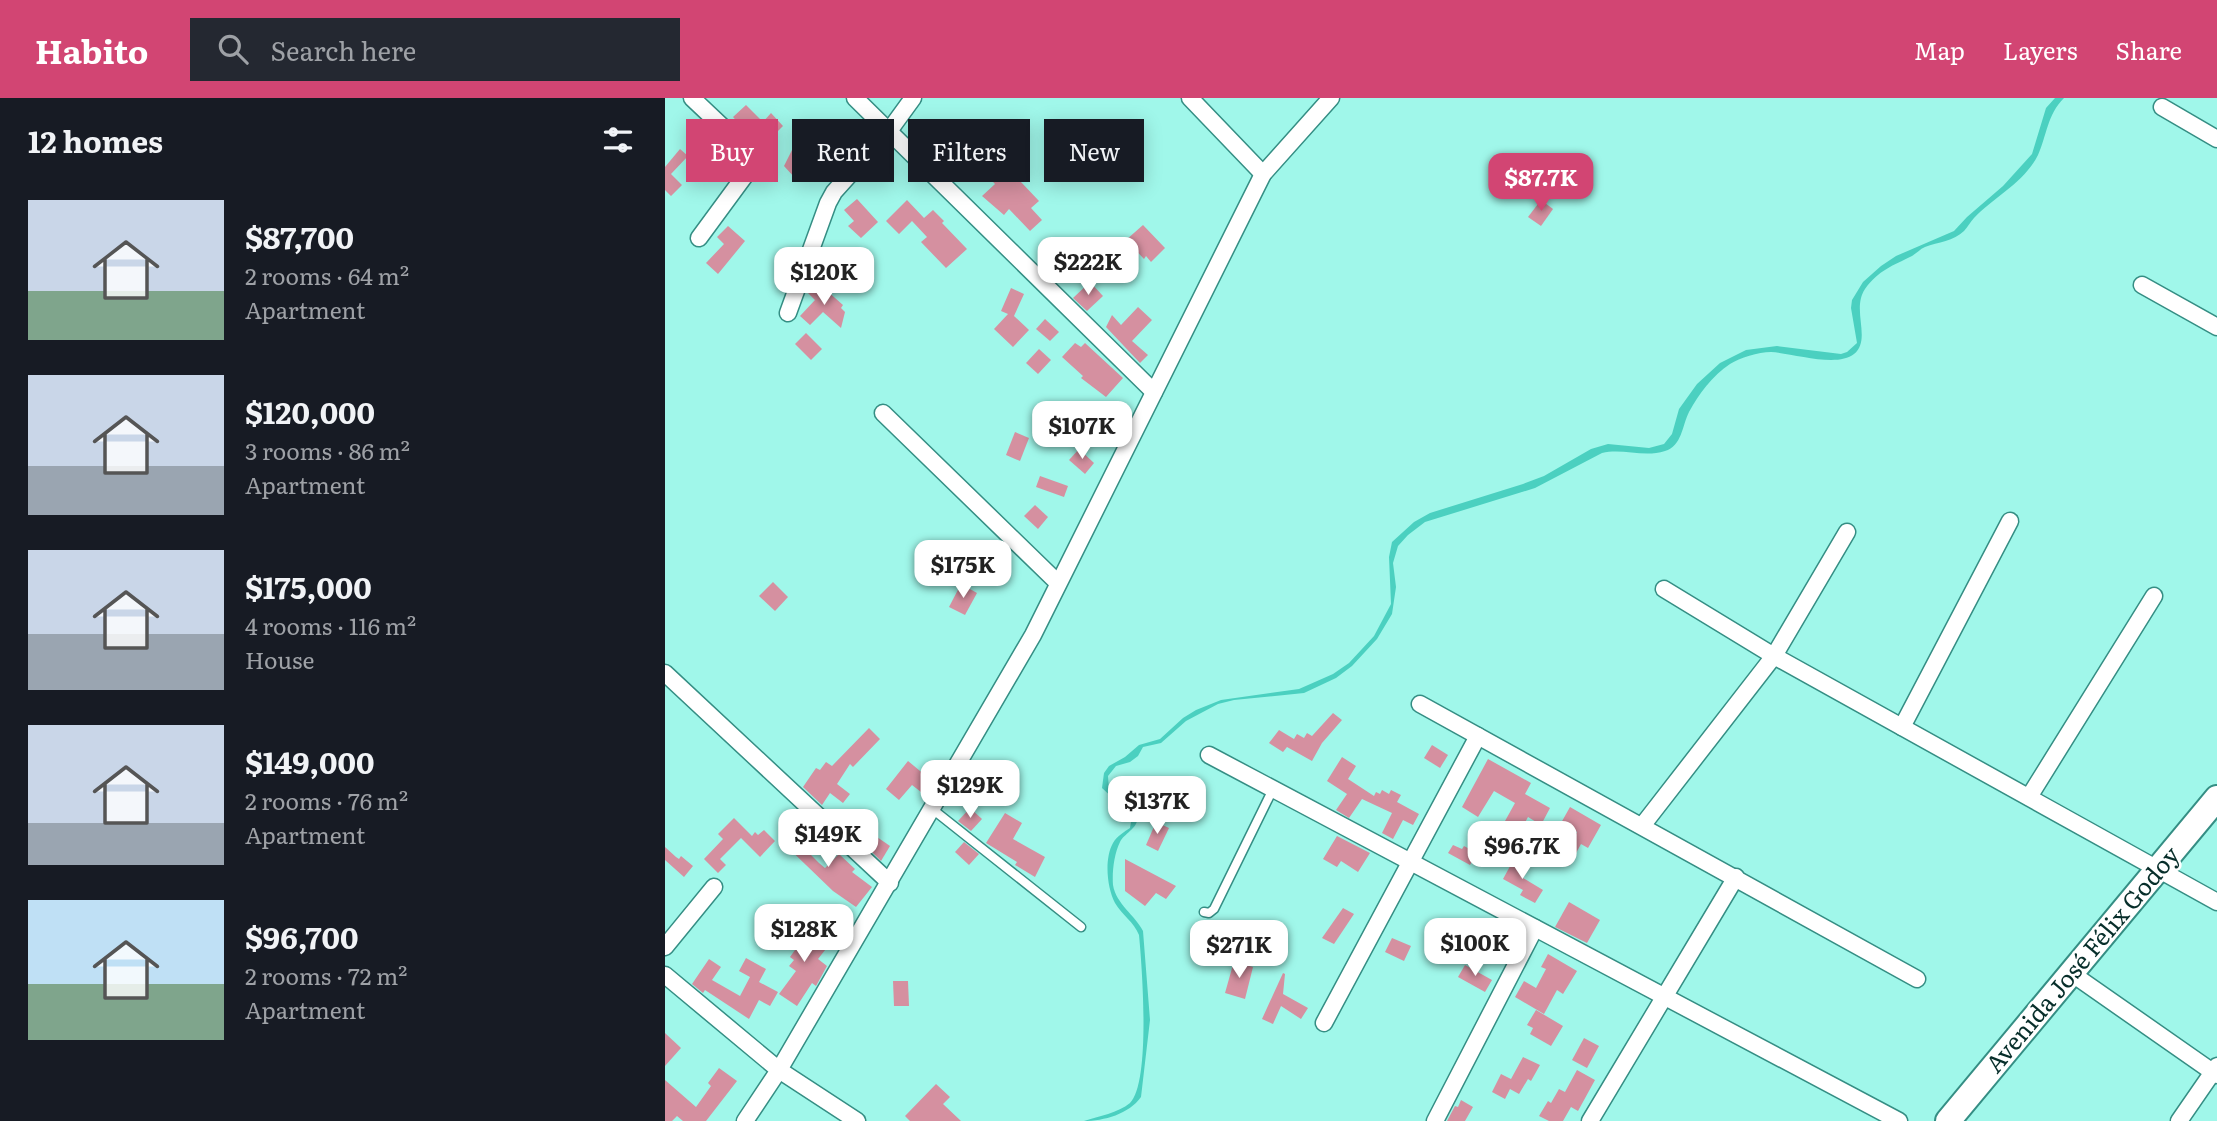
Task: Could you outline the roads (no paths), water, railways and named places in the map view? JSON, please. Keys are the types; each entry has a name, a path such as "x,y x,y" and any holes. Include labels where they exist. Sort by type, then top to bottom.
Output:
{"main road":[{"name":"Avenida José Félix Godoy","path":"1954,1119 2217,798"}],"street":[{"path":"692,98 747,150 749,159 749,170 699,238"},
{"path":"855,98 877,119"},
{"path":"894,124 913,98"},
{"path":"1190,98 1263,174"},
{"path":"745,1121 779,1070 890,883 1033,635 1263,174 1331,98"},
{"path":"2162,107 2217,139"},
{"path":"894,136 1154,392"},
{"path":"788,313 828,203 843,182"},
{"path":"2142,285 2217,327"},
{"path":"883,414 1058,583"},
{"path":"1902,727 2010,521"},
{"path":"1642,825 1774,656 1847,532"},
{"path":"1664,589 1774,656 2217,902"},
{"path":"2029,797 2154,596"},
{"path":"665,673 890,883"},
{"path":"1420,704 1917,979"},
{"path":"1324,1023 1478,736"},
{"path":"1209,755 1899,1121"},
{"path":"1590,1121 1735,877"},
{"path":"665,947 714,887"},
{"path":"1435,1121 1535,929"},
{"path":"2071,974 2215,1071 2179,1121"},
{"path":"665,975 779,1070 857,1121"}],"lane":[{"path":"1204,912 1214,909 1221,897 1273,789"},
{"path":"931,808 1081,927"}]}
